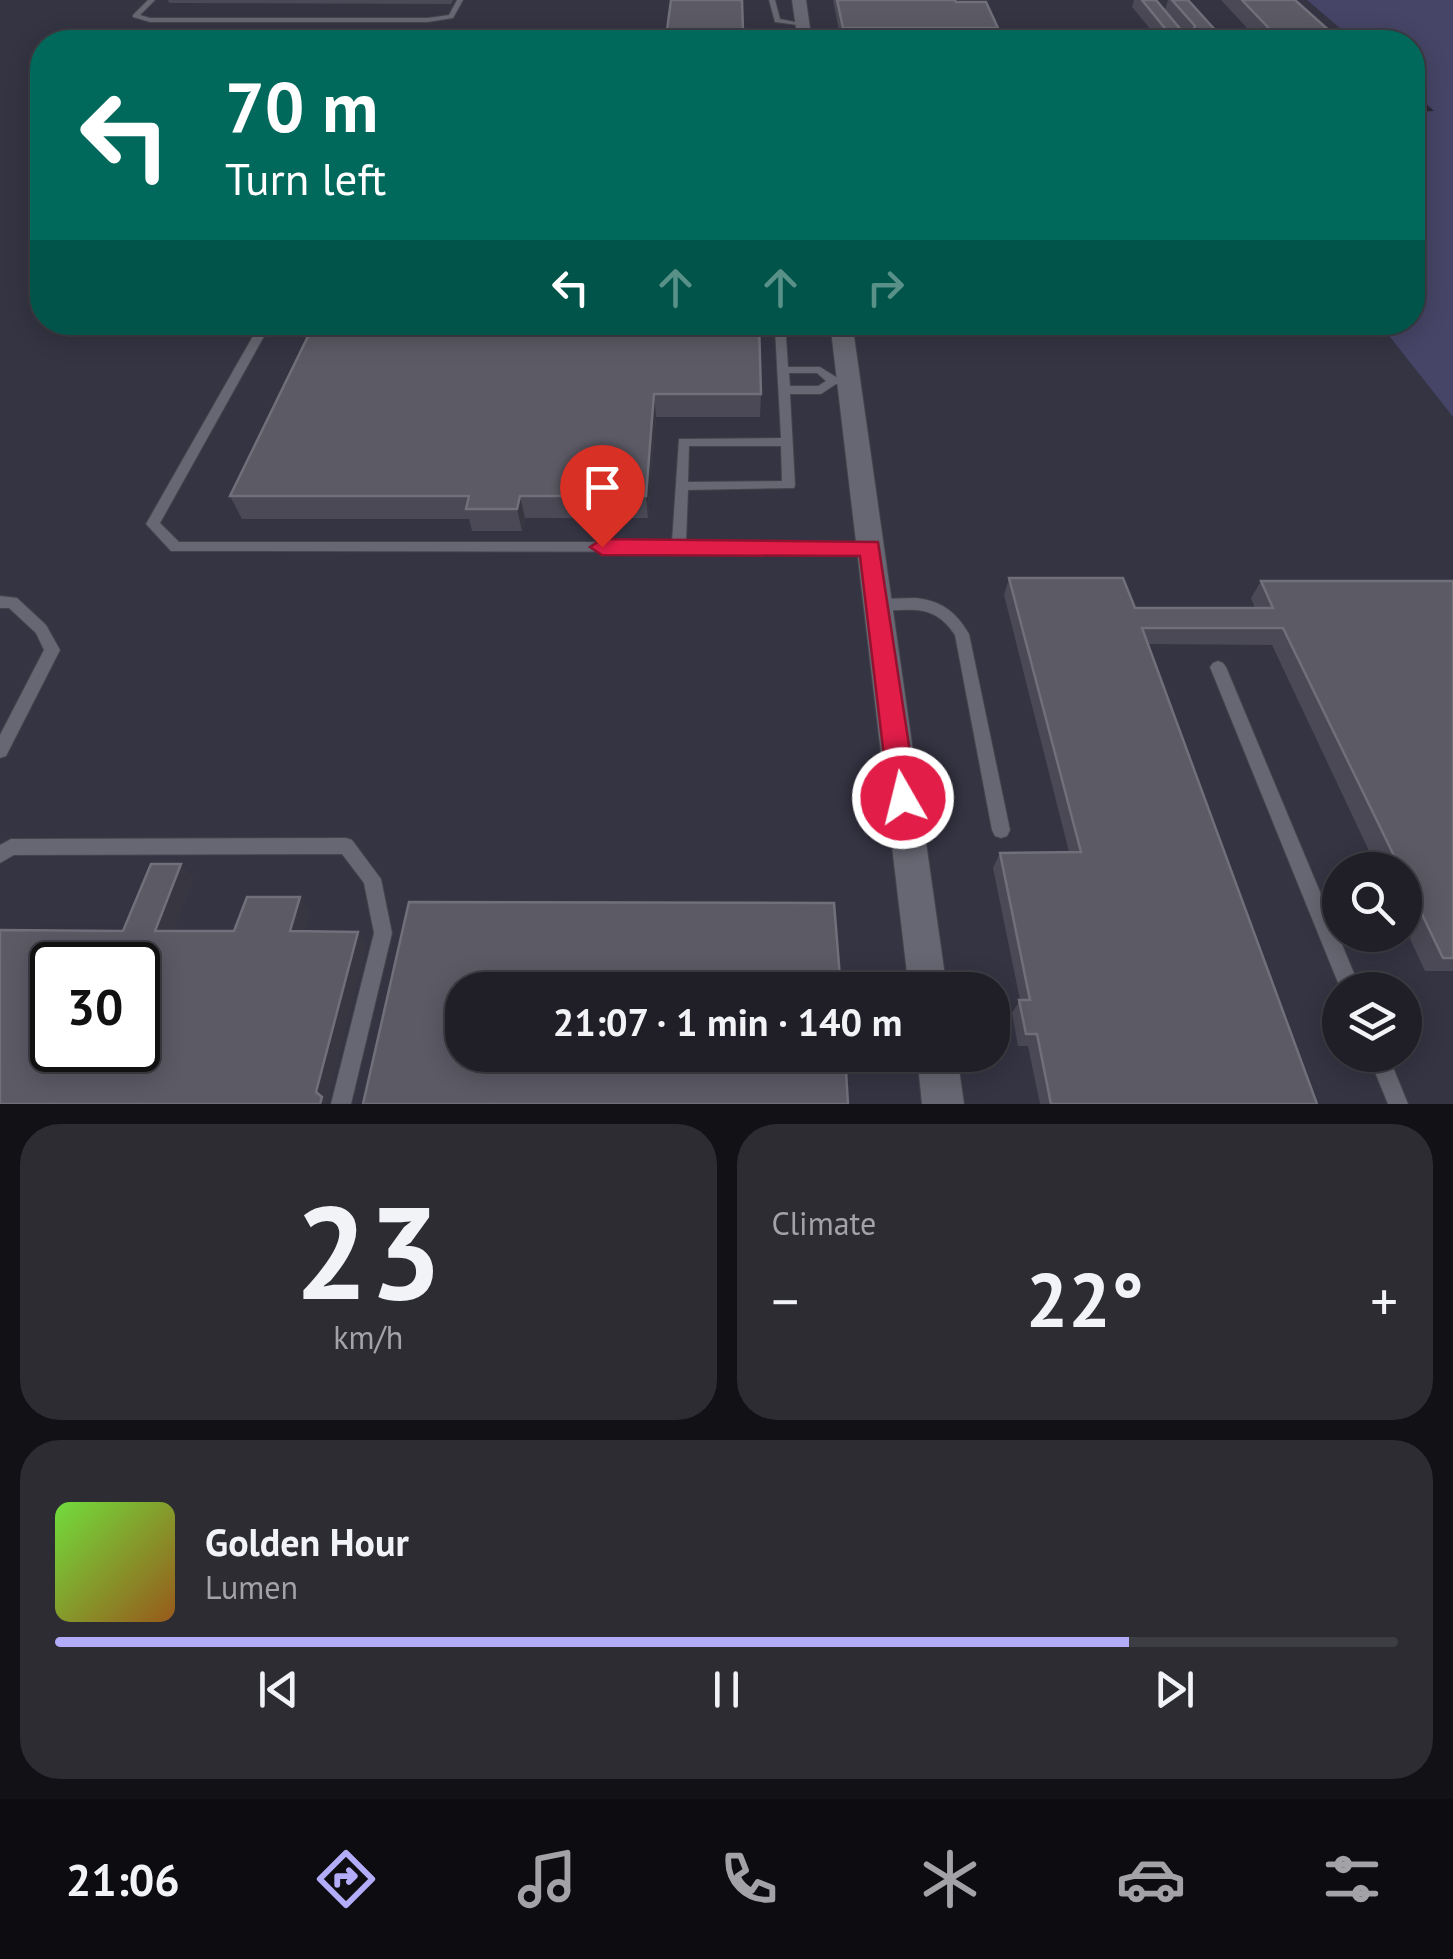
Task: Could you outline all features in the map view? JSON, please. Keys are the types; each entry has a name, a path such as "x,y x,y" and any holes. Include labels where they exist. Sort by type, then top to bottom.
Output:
{"street":[{"path":"800,0 804,30"},
{"path":"841,335 840,380 870,548 926,972"},
{"path":"939,1072 944,1104"}],"lane":[{"path":"152,0 135,16 150,20 428,20 451,17 460,0"},
{"path":"772,0 777,21 803,26"},
{"path":"260,335 153,524 176,548 870,548"},
{"path":"681,486 789,485 781,335"},
{"path":"783,370 820,370 840,380"},
{"path":"784,390 821,390 840,380"},
{"path":"679,547 683,442 787,442"},
{"path":"0,602 12,602 42,629 52,650 0,752"},
{"path":"878,605 932,604 954,617 962,634 1002,830"},
{"path":"1218,667 1344,972"},
{"path":"0,855 12,847 346,846 372,880 383,933 341,1104"},
{"path":"1385,1072 1398,1104"}],"shaded area":[{"path":"0,0 1307,0 1342,30 30,30 30,335 1388,335 1453,417 1453,1104 0,1104"},
{"path":"1307,0 1453,0 1453,417 1388,335 1425,335 1425,111 1434,111 1425,103 1425,30 1342,30"}],"building":[{"path":"671,0 742,0 743,30 667,30"},
{"path":"837,0 986,2 998,28 843,28"},
{"path":"1142,0 1156,0 1181,30 1166,30"},
{"path":"1172,0 1188,0 1215,30 1193,30 1195,26"},
{"path":"1242,0 1295,0 1329,30 1271,30"},
{"path":"309,335 759,335 761,394 654,394 646,496 520,496 517,509 466,509 469,496 230,496"},
{"path":"1009,578 1123,578 1135,608 1273,608 1261,581 1453,581 1453,958 1443,958 1422,914 1422,852 1392,852 1283,628 1142,628 1317,1104 1051,1104 1037,1034 1026,1034 1019,1000 1030,1000 1000,853 1081,852"},
{"path":"151,864 181,864 155,931 234,931 247,897 300,897 290,931 358,932 316,1092 322,1097 320,1104 0,1104 0,930 123,931"},
{"path":"409,902 834,903 840,972 445,972 445,1072 846,1072 848,1104 363,1104"}],"route":[{"path":"602,547 870,548 903,798"}]}
